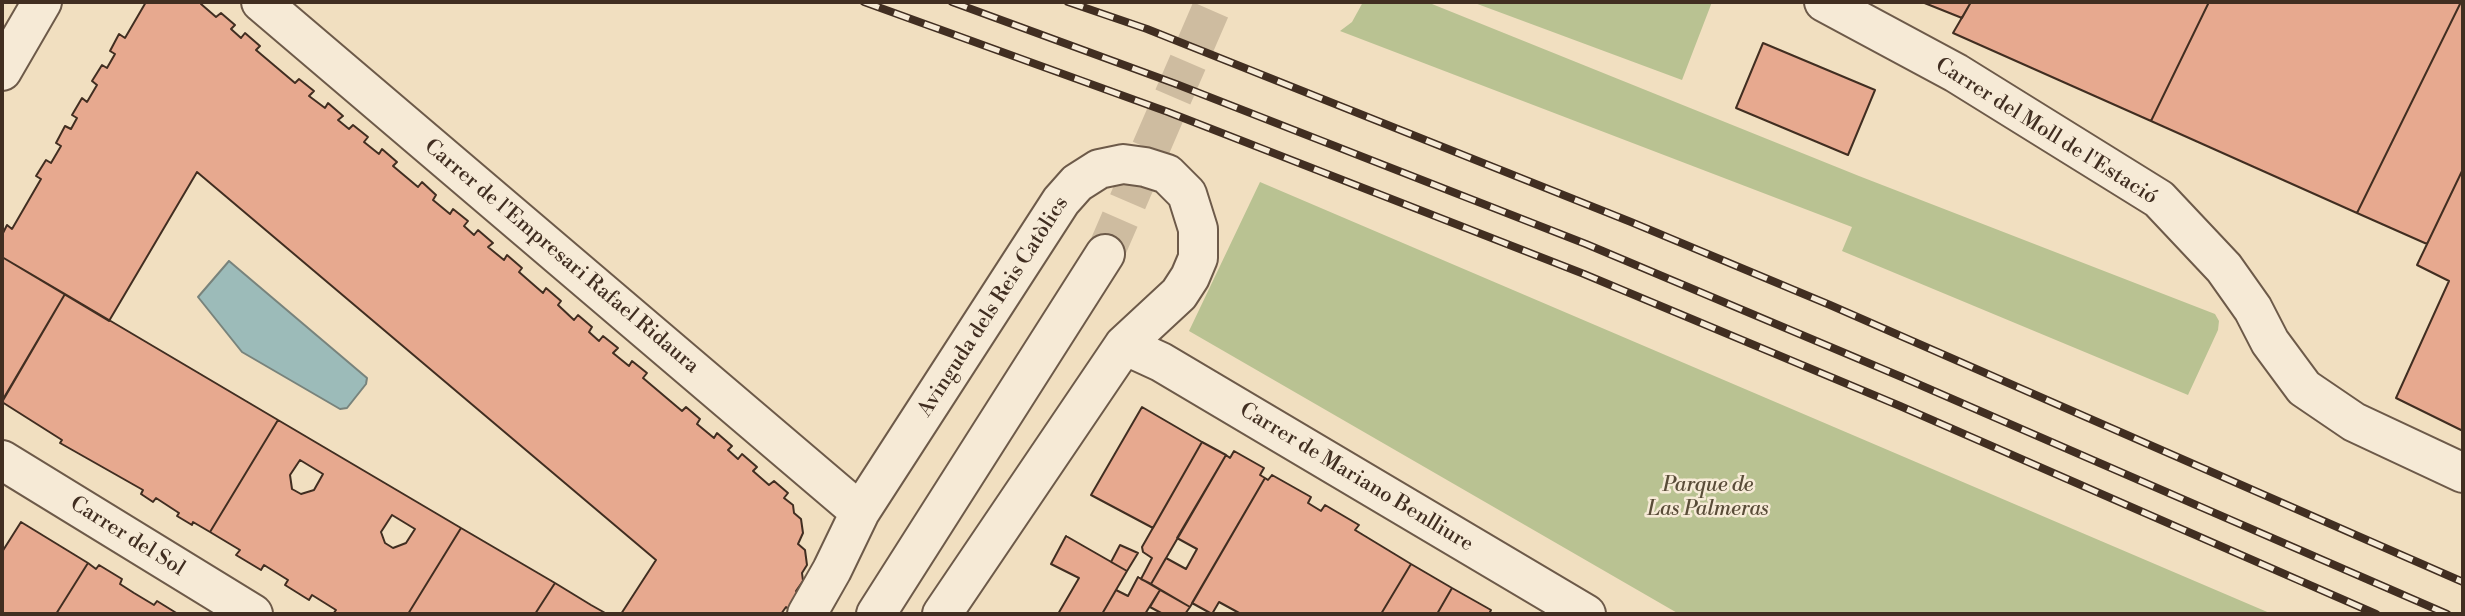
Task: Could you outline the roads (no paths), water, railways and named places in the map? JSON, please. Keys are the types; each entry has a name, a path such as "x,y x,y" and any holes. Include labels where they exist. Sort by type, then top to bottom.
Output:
{"street":[{"path":"2,71 42,2"},
{"name":"Carrer de l'Empresari Rafael Ridaura","path":"261,2 860,512"},
{"name":"Carrer del Moll de l'Estació","path":"1824,2 1956,73 2159,199 2224,268 2253,309 2270,342 2304,388 2354,422 2463,472"},
{"name":"Avinguda dels Reis Catòlics","path":"807,614 860,512 1061,201 1077,183 1099,169 1123,164 1167,174 1187,194 1198,229 1198,258 1179,295 1124,345 957,608"},
{"path":"876,614 1105,254"},
{"name":"Carrer de Mariano Benlliure","path":"1124,345 1161,362 1586,614"},
{"name":"Carrer del Sol","path":"2,460 253,614"}],"water":[{"path":"229,261 367,378 366,384 347,408 340,409 242,352 198,297"}],"tunnel":[{"path":"1105,254 1214,2"}],"railway":[{"path":"864,2 1168,112 1584,274 1900,406 2376,614"},
{"path":"952,2 1176,84 1586,244 1904,378 2447,614"},
{"path":"1068,2 1147,29 1631,222 1830,305 2463,582"}],"park label":[{"name":"Parque de Las Palmeras","path":"1708,498"}]}
